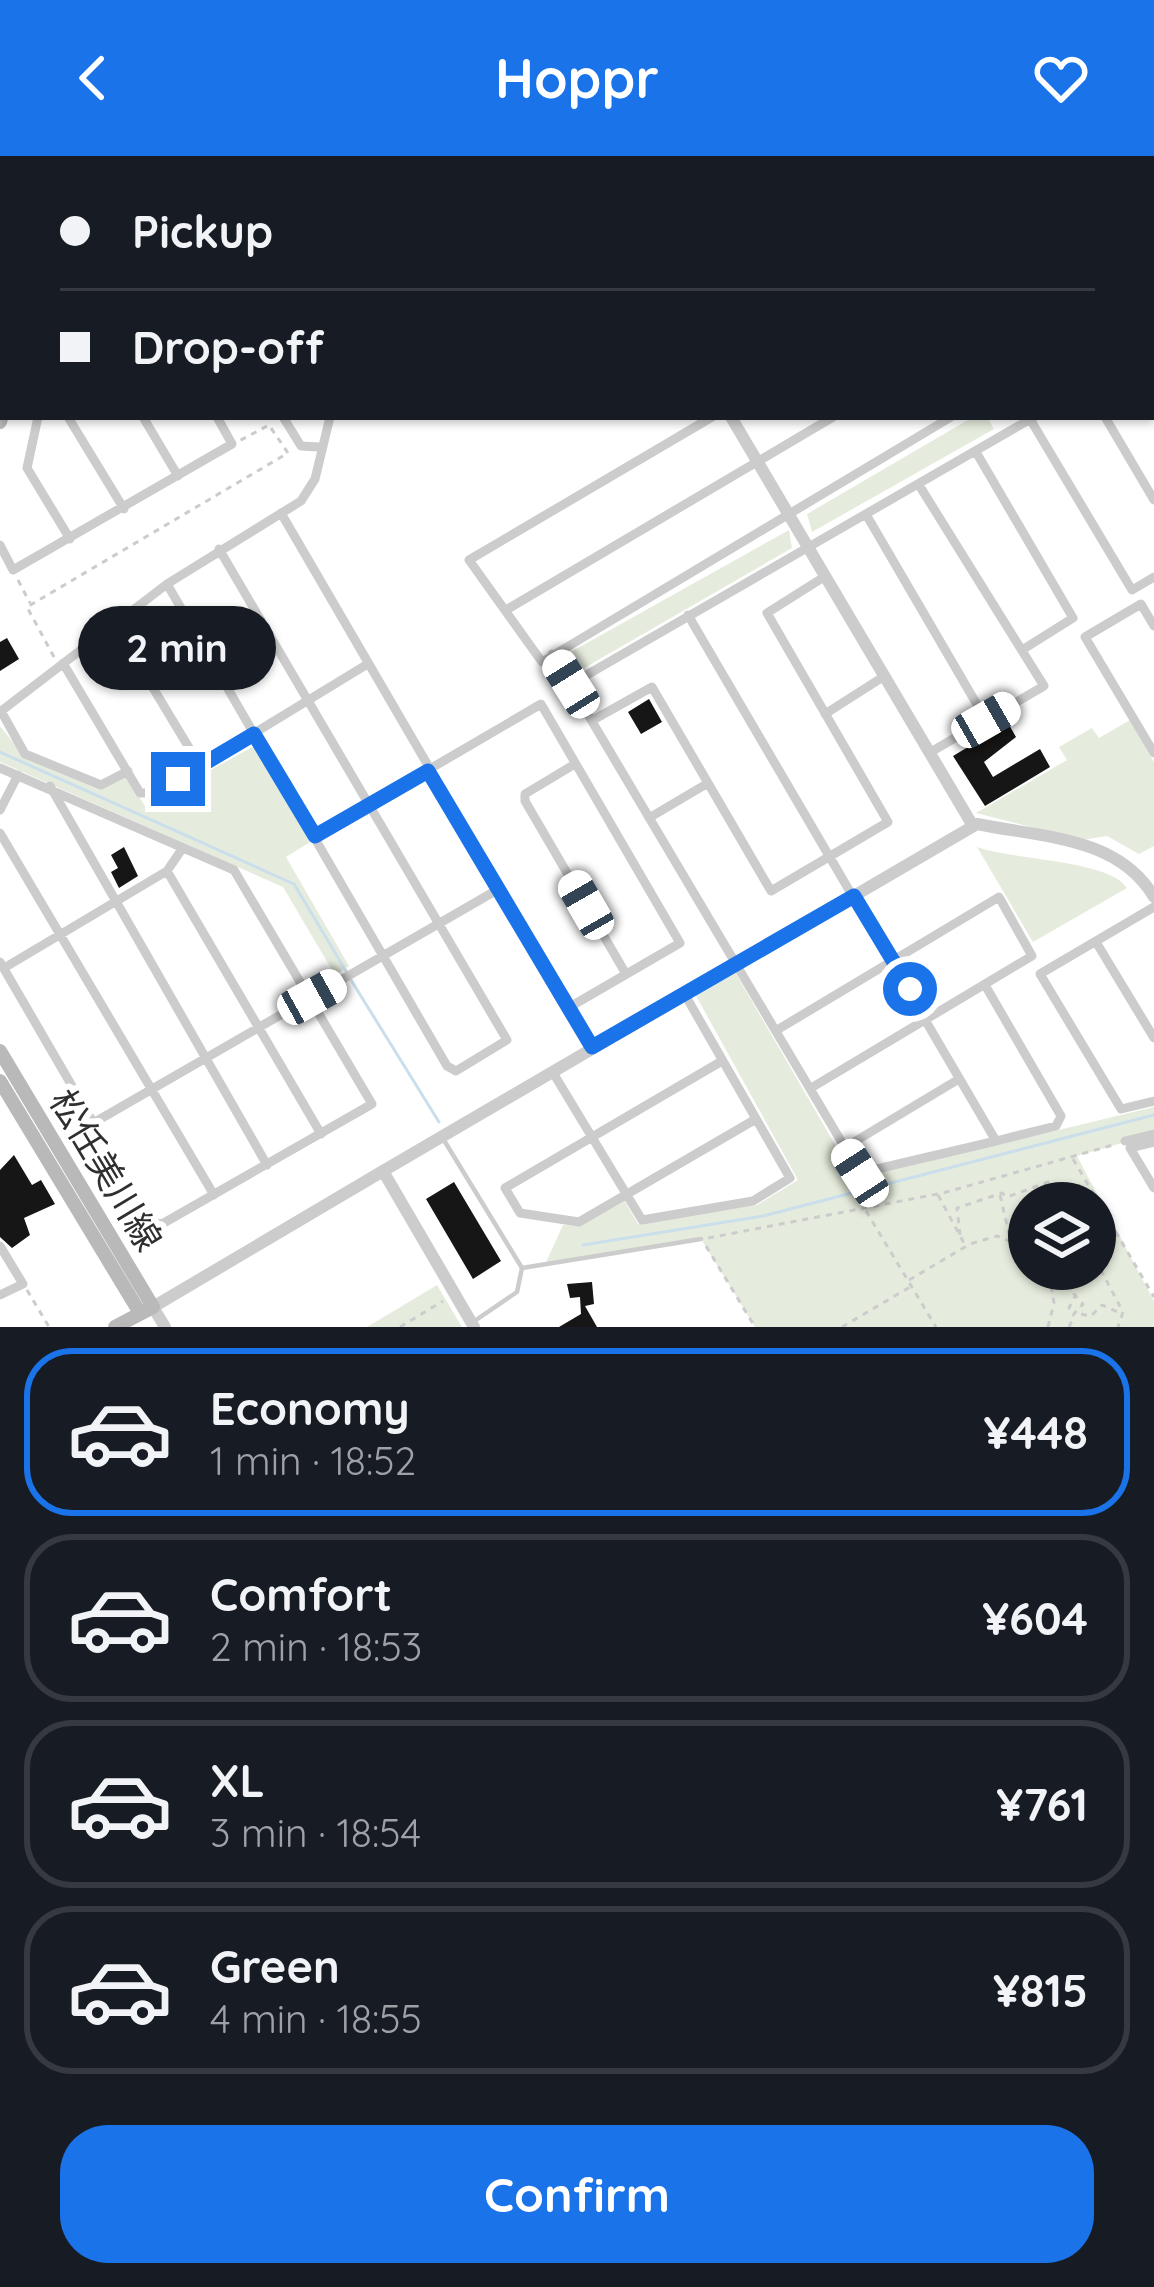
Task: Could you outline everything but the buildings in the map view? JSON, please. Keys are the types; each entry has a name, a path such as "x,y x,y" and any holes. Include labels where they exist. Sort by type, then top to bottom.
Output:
{"main road":[{"name":"松任美川線","path":"0,1051 147,1316"},
{"name":"松任美川線","path":"2,1087 147,1316"},
{"path":"115,1327 147,1316"}],"street":[{"path":"37,420 27,468 70,539"},
{"path":"70,420 124,508"},
{"path":"145,420 178,476"},
{"path":"0,545 13,570 70,539 232,445 219,420"},
{"path":"285,420 301,446 320,447"},
{"path":"128,771 101,784 25,754 0,711 167,584 301,501 315,479 329,420"},
{"path":"707,420 469,560 542,662 946,420"},
{"path":"733,420 973,826"},
{"path":"506,610 828,420"},
{"path":"994,420 1001,433"},
{"path":"571,684 1028,420"},
{"path":"1033,420 1132,590 1154,577"},
{"path":"1107,420 1154,500"},
{"path":"976,452 1073,618 1022,650"},
{"path":"920,485 1044,686 929,754"},
{"path":"281,513 592,1047"},
{"path":"867,516 986,720"},
{"path":"167,584 447,1066 456,1071 507,1040 219,550"},
{"path":"593,720 652,687 771,891 888,822 767,614 824,577"},
{"path":"1154,626 1141,604 1085,637 1154,753"},
{"path":"688,615 996,1142"},
{"path":"114,623 200,766"},
{"path":"552,654 860,1173 1056,1126 1060,1116 986,985"},
{"path":"61,664 140,793 156,793 366,665"},
{"path":"825,714 884,677"},
{"path":"315,836 541,704 680,943 568,1008"},
{"path":"575,764 525,794 525,802 626,974"},
{"path":"0,768 234,870 372,1103 162,1225 151,1222 2,965 167,871 182,849"},
{"path":"0,810 18,775"},
{"path":"650,818 709,783"},
{"path":"50,786 267,1165"},
{"path":"165,1327 147,1316 441,1136 973,826 1112,852 1142,876 1154,897"},
{"path":"0,833 214,1195"},
{"path":"167,871 321,1134"},
{"path":"95,1122 497,890"},
{"path":"777,1030 999,898 1032,956 811,1088"},
{"path":"1154,907 1040,974 1121,1109 1154,1100"},
{"path":"1096,942 1154,1038"},
{"path":"552,1071 642,1220 753,1201 790,1178 684,993"},
{"path":"722,1061 505,1188 520,1214 579,1222 756,1119"},
{"path":"844,1148 959,1079"},
{"path":"1126,1142 1154,1138"},
{"path":"1154,1138 1130,1148 1154,1189"},
{"path":"383,1171 473,1325"},
{"path":"0,1246 23,1284 0,1295"}],"lane":[{"path":"441,1136 523,1268 517,1292 473,1325"},
{"path":"523,1268 701,1239"}],"path":[{"path":"30,605 288,453 269,425 232,445"},
{"path":"13,570 61,664"},
{"path":"754,1327 701,1239 937,1194 1126,1142"},
{"path":"1072,1157 1154,1297"},
{"path":"960,1235 957,1208 1000,1193 1008,1196"},
{"path":"1000,1193 1008,1226"},
{"path":"937,1194 966,1246"},
{"path":"865,1210 936,1327"},
{"path":"842,1327 966,1246 998,1236 1008,1238"},
{"path":"23,1284 50,1327"},
{"path":"1048,1327 1052,1290"},
{"path":"1075,1290 1069,1308 1077,1314 1091,1316 1102,1305 1123,1314"},
{"path":"1111,1290 1123,1314 1118,1327"},
{"path":"400,1327 454,1294"},
{"path":"1069,1327 1083,1304 1075,1296"}],"green space":[{"path":"968,420 989,420 994,429 812,532 807,514"},
{"path":"789,530 792,548 579,671 569,670 560,658"},
{"path":"1130,720 1154,762 1154,846 1139,854 1107,836 1082,840 976,813 1067,760 1059,747 1092,728 1099,738"},
{"path":"0,726 26,758 102,789 126,776 145,806 256,745 312,841 286,857 349,966 335,975 283,887 0,762"},
{"path":"977,847 1081,866 1117,879 1127,888 1033,942"},
{"path":"735,972 855,1179 1154,1107 1154,1134 1077,1156 1091,1182 1008,1182 1008,1290 1116,1290 1116,1229 1154,1301 1154,1327 755,1327 701,1239 546,1262 563,1225 580,1226 624,1200 638,1224 757,1205 798,1180 695,994"},
{"path":"437,1285 462,1327 367,1327"}],"waterway":[{"path":"0,752 294,884 346,971"},
{"path":"351,980 439,1122"},
{"path":"583,1245 763,1216 1154,1115"}],"route":[{"path":"178,779 254,734 315,836 428,771 592,1047 854,896 910,989"}]}
